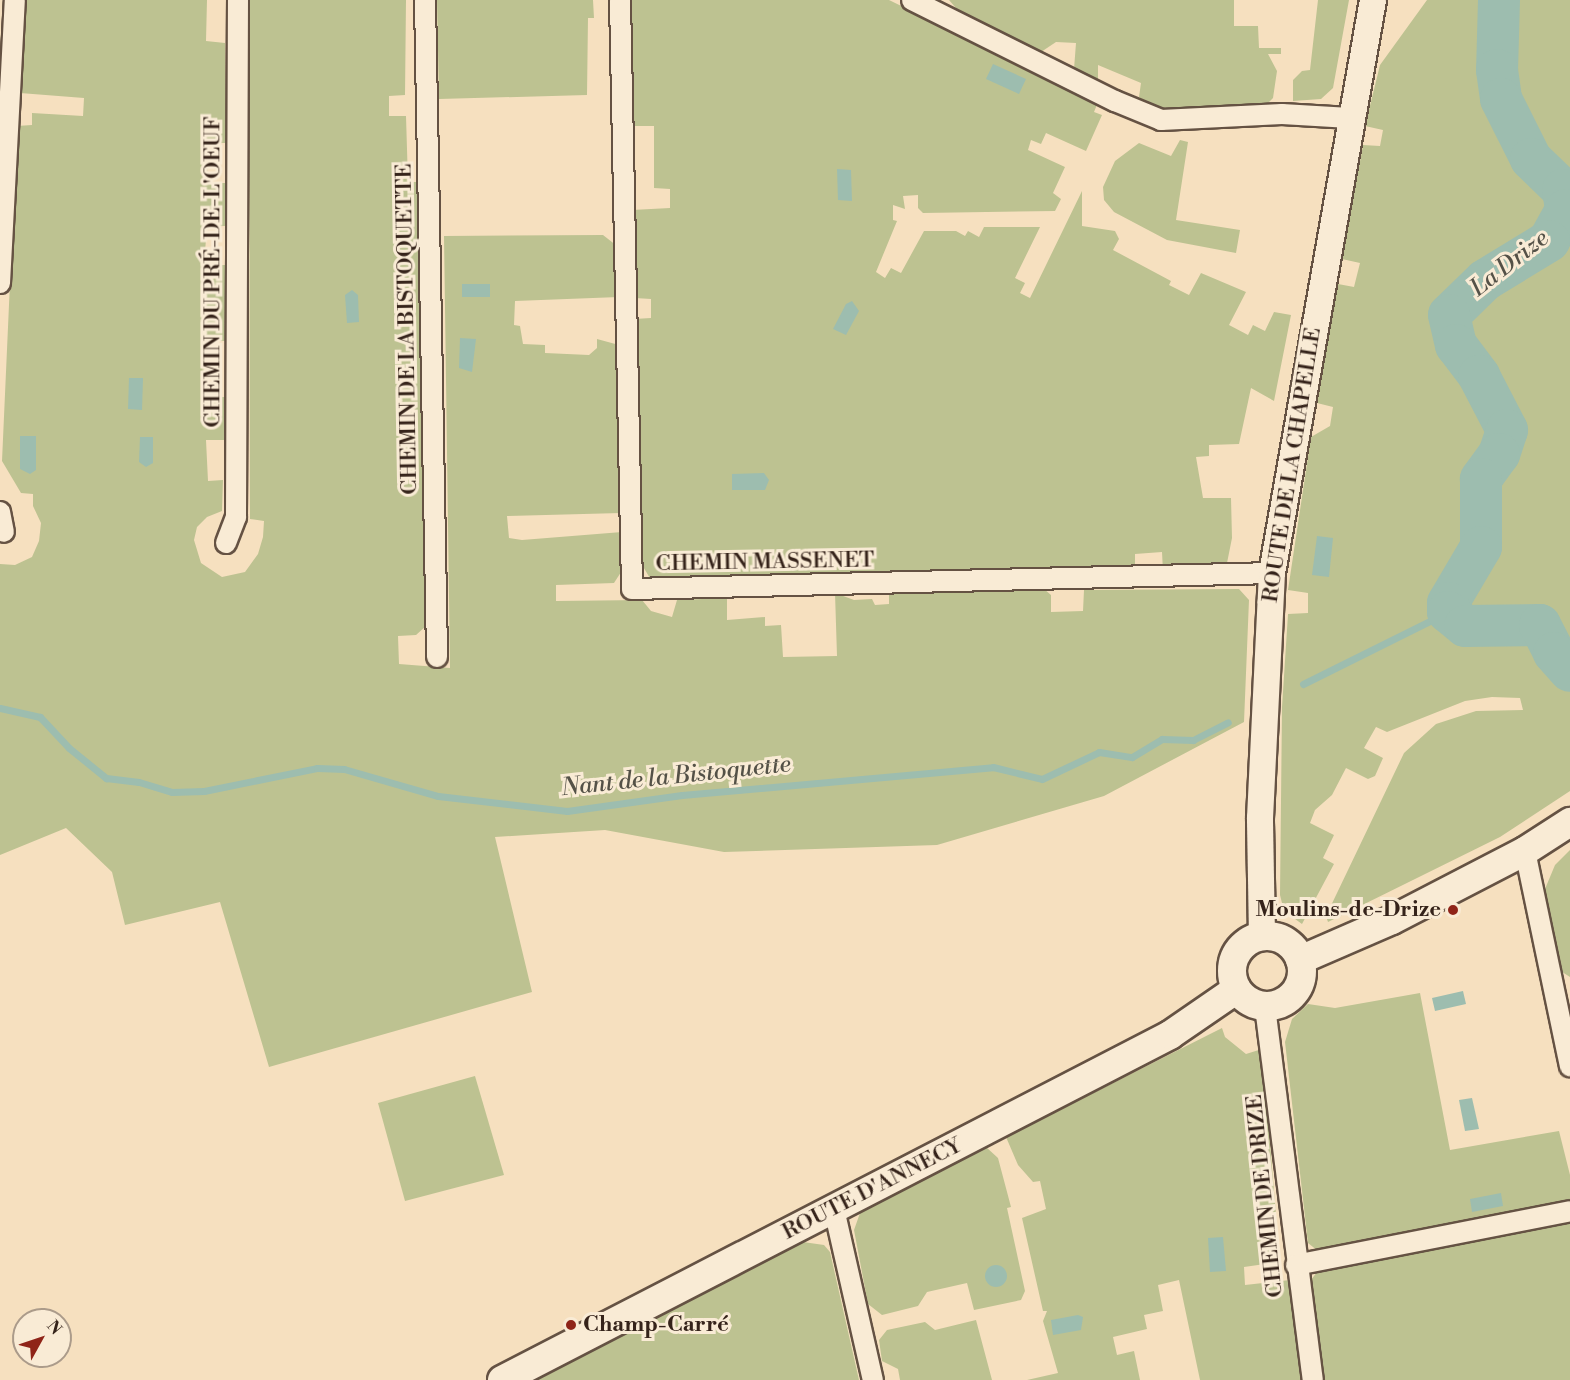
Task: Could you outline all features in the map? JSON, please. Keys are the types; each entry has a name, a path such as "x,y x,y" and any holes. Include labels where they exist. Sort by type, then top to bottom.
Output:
{"main road":[{"path":"1300,960 1370,931 1525,851 1570,822"},
{"path":"1262,936 1285,941 1300,960 1303,970 1296,991 1285,1002 1265,1007 1249,1001 1237,989 1232,967 1236,956 1242,947 1262,936"},
{"name":"ROUTE D'ANNECY","path":"502,1380 1170,1035 1237,989"}],"street":[{"path":"0,283 15,0"},
{"name":"CHEMIN DU PRÉ-DE-L'OEUF","path":"226,543 236,517 238,0"},
{"name":"CHEMIN DE LA BISTOQUETTE","path":"425,0 437,657"},
{"name":"CHEMIN MASSENET","path":"620,0 632,589 1272,573"},
{"path":"912,0 940,8 1161,120 1282,114 1350,118"},
{"name":"ROUTE DE LA CHAPELLE","path":"1262,936 1260,819 1272,573 1350,118 1373,0"},
{"path":"0,512 4,532"},
{"path":"1525,851 1570,1066"},
{"name":"CHEMIN DE DRIZE","path":"1265,1007 1275,1060 1296,1265 1313,1380"},
{"path":"834,1209 873,1380"},
{"path":"1296,1265 1570,1211"}],"green space":[{"path":"24,0 207,0 206,41 225,43 226,143 208,143 207,183 227,183 226,226 207,226 204,265 226,265 227,341 211,341 210,357 205,358 206,397 226,397 226,440 206,440 208,481 223,480 222,511 207,517 197,527 194,540 201,563 222,577 245,572 258,554 263,537 264,521 250,519 249,0 406,0 405,95 389,96 389,116 406,116 408,182 419,182 426,626 416,635 398,636 399,664 450,668 444,236 603,235 617,246 619,297 515,301 514,325 520,326 523,344 545,345 545,353 589,355 597,348 597,339 619,345 621,513 507,516 509,538 522,540 622,532 623,569 614,583 556,585 556,601 642,600 651,611 672,617 677,600 727,598 727,620 765,617 765,626 781,625 783,657 837,656 835,593 854,600 872,599 875,605 889,604 889,593 1044,589 1051,595 1051,612 1083,611 1084,590 1239,589 1249,600 1244,722 1104,796 937,845 724,852 605,830 495,837 532,992 269,1067 220,902 125,925 112,872 66,828 0,855 0,564 15,565 32,557 39,541 41,523 33,506 33,494 21,493 2,461 17,126 32,125 32,113 83,116 84,98 20,93"},
{"path":"437,0 593,0 594,18 588,18 587,95 439,99"},
{"path":"628,0 889,0 1098,102 1094,112 1102,115 1086,151 1046,133 1041,144 1031,140 1028,150 1065,167 1053,193 1061,199 1055,211 923,213 918,208 918,195 903,196 905,209 893,205 893,220 897,221 876,272 885,278 891,268 901,273 924,231 956,231 965,236 968,231 979,237 984,227 1040,227 1015,278 1025,283 1020,293 1030,298 1082,191 1082,226 1115,231 1119,239 1113,250 1171,281 1169,285 1189,295 1201,273 1246,292 1229,325 1248,335 1253,325 1265,331 1274,312 1291,315 1274,401 1251,388 1239,444 1209,445 1209,456 1196,457 1203,498 1231,498 1232,538 1227,563 1220,570 1163,572 1162,552 1135,554 1135,572 651,580 638,558 634,319 651,318 651,299 635,298 632,210 670,208 670,189 654,188 654,126 630,126"},
{"path":"949,0 1234,0 1234,26 1258,26 1259,48 1281,48 1281,54 1268,54 1277,71 1273,98 1266,105 1171,110 1148,104 1139,97 1141,83 1098,65 1098,81 1074,69 1076,43 1056,42 1041,52 962,15"},
{"path":"1318,0 1349,0 1333,88 1321,99 1293,101 1293,80 1302,71 1310,70"},
{"path":"1427,0 1570,0 1570,791 1500,837 1328,922 1326,916 1404,753 1436,724 1476,711 1523,710 1520,698 1492,697 1465,701 1387,732 1376,727 1364,748 1383,758 1375,776 1368,779 1346,768 1332,795 1315,810 1310,823 1334,835 1323,858 1334,864 1302,924 1284,911 1280,895 1282,707 1288,614 1308,613 1308,593 1288,590 1311,437 1330,426 1333,407 1317,403 1338,284 1354,287 1360,263 1342,259 1363,145 1380,146 1383,130 1365,126 1380,65"},
{"path":"1180,140 1188,142 1176,220 1240,230 1236,253 1167,240 1114,212 1104,200 1103,187 1115,161 1139,143 1171,156"},
{"path":"1570,850 1570,977 1559,970 1545,889 1555,865"},
{"path":"1420,993 1450,1150 1559,1131 1570,1175 1570,1204 1318,1251 1308,1243 1285,1042 1292,1019 1308,1004 1335,1008"},
{"path":"1222,1028 1225,1037 1246,1054 1262,1049 1280,1262 1244,1267 1245,1285 1290,1280 1301,1380 1200,1380 1179,1280 1158,1285 1163,1311 1144,1315 1147,1329 1113,1337 1117,1355 1134,1351 1140,1380 1027,1380 1058,1373 1043,1321 1047,1311 1043,1311 1022,1218 1046,1209 1040,1181 1033,1182 1018,1165 1006,1137"},
{"path":"475,1076 504,1175 405,1201 378,1103"},
{"path":"986,1147 998,1158 1011,1207 1007,1208 1025,1291 1021,1300 974,1310 967,1283 927,1292 918,1306 882,1315 868,1304 854,1230 860,1213"},
{"path":"1570,1223 1570,1380 1322,1380 1311,1280 1320,1268"},
{"path":"803,1242 824,1245 830,1252 859,1380 537,1380"},
{"path":"976,1320 992,1380 900,1380 898,1369 882,1361 879,1340 887,1330 925,1322 935,1330"}],"shaded area":[{"path":"993,64 1026,79 1019,94 986,79"},
{"path":"837,169 851,170 852,201 838,200"},
{"path":"462,284 490,284 490,297 462,297"},
{"path":"352,290 358,295 359,322 347,323 345,295"},
{"path":"852,301 859,311 846,335 833,329 846,304"},
{"path":"460,338 476,339 472,372 459,368"},
{"path":"129,378 143,378 142,410 128,409"},
{"path":"20,436 36,436 36,470 30,474 20,469"},
{"path":"140,437 153,437 153,463 146,467 139,462"},
{"path":"764,473 769,480 765,490 732,490 732,474"},
{"path":"1317,536 1333,538 1329,577 1312,575"},
{"path":"1463,991 1466,1004 1435,1011 1432,998"},
{"path":"1472,1098 1479,1129 1465,1131 1459,1100"},
{"path":"1501,1193 1503,1206 1472,1212 1470,1199"},
{"path":"1223,1237 1226,1271 1210,1272 1208,1238"},
{"path":"996,1265 1004,1268 1007,1276 1004,1284 996,1287 988,1284 985,1276 988,1268"},
{"path":"1078,1315 1083,1317 1081,1330 1053,1335 1051,1320"}],"waterway":[{"name":"La Drize","path":"1499,0 1497,70 1501,99 1531,159 1563,190 1566,210 1549,241 1485,280 1449,315 1456,345 1479,376 1507,430 1499,454 1481,479 1481,547 1448,603 1448,612 1465,626 1540,625 1554,653 1570,671"},
{"name":"Nant de la Bistoquette","path":"1303,684 1448,612"},
{"name":"Nant de la Bistoquette","path":"0,708 40,717 69,748 106,778 139,782 172,792 204,791 317,768 344,769 438,796 567,811 682,795 993,767 1042,779 1099,752 1132,757 1162,739 1193,740 1228,722"}],"place":[{"name":"Moulins-de-Drize","path":"1453,910"},
{"name":"Champ-Carré","path":"571,1325"}]}
